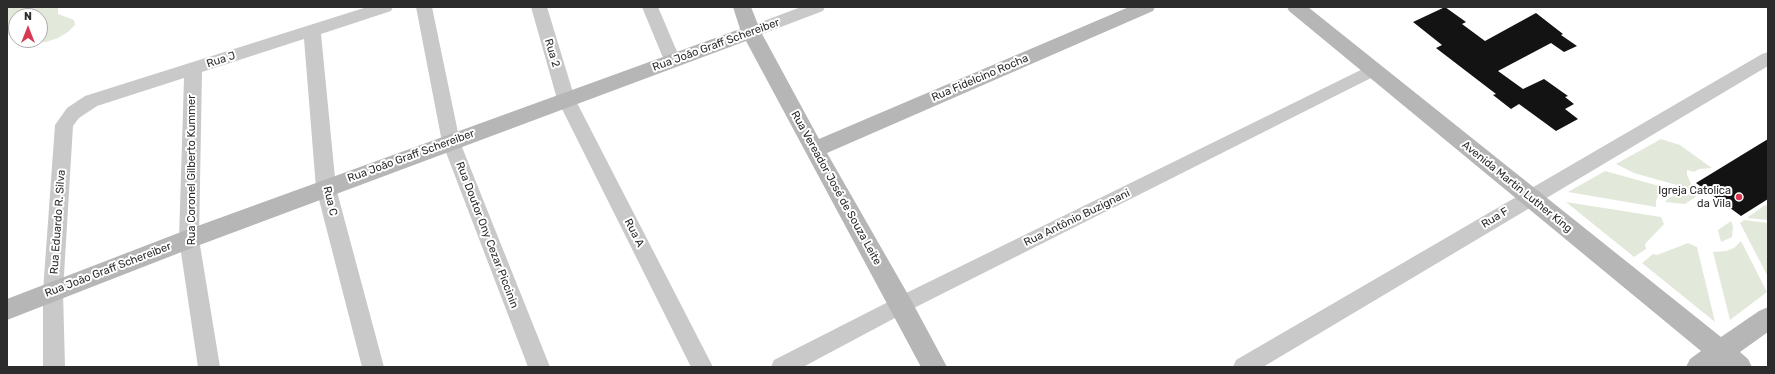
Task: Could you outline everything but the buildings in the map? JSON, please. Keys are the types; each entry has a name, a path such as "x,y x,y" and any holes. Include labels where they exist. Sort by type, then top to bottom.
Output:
{"street":[{"name":"Rua J","path":"64,125 73,113 91,101 385,7"},
{"name":"Rua Doutor Ony Cezar Piccinin","path":"424,7 451,142 539,367"},
{"name":"Rua 2","path":"539,7 566,99"},
{"path":"650,7 672,61"},
{"name":"Rua Vereador José de Souza Leite","path":"742,7 752,32 814,150 934,367"},
{"name":"Rua João Graff Schereiber","path":"7,310 189,239 817,7"},
{"name":"Rua Fidelcino Rocha","path":"814,150 1146,7"},
{"name":"Avenida Martin Luther King","path":"1296,7 1739,367"},
{"name":"Rua C","path":"312,31 326,188 373,367"},
{"name":"Rua F","path":"1244,367 1768,58"},
{"name":"Rua Coronel Gilberto Kummer","path":"193,69 189,239 209,367"},
{"name":"Rua Antônio Buzignani","path":"782,367 901,305 1373,70"},
{"name":"Rua A","path":"566,99 702,367"},
{"name":"Rua Eduardo R. Silva","path":"54,367 53,291 64,125"},
{"path":"1699,367 1768,318"}],"green space":[{"path":"7,7 58,7 58,14 74,20 75,25 68,32 58,38 48,41 48,8 8,8 7,34"},
{"path":"1661,139 1680,145 1712,168 1699,169 1694,172 1687,170 1687,175 1694,190 1634,173 1616,164"},
{"path":"1605,171 1670,189 1658,196 1656,207 1568,192"},
{"path":"1685,194 1697,196 1685,204 1665,202 1670,197"},
{"path":"1566,202 1661,217 1664,224 1645,244 1646,249 1634,257"},
{"path":"1765,205 1768,206 1768,220 1747,218"},
{"path":"1744,220 1768,223 1768,277 1740,223"},
{"path":"1731,221 1733,226 1732,237 1721,242 1718,230"},
{"path":"1741,241 1767,292 1730,320 1713,252 1726,251 1734,248"},
{"path":"1688,243 1697,247 1715,322 1642,263 1653,254 1657,255"}],"place":[{"name":"Igreja Catolica da Vila","path":"1739,197"}]}
